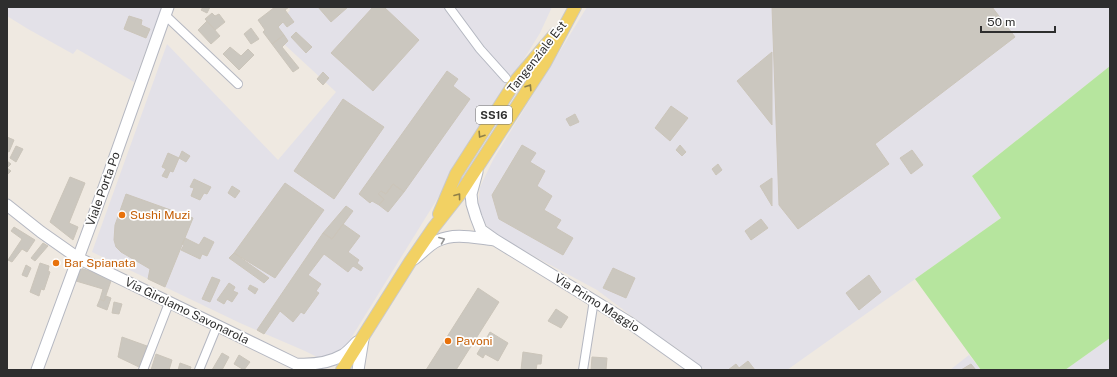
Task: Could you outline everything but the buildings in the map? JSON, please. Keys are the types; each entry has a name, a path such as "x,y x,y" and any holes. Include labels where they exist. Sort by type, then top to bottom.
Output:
{"main road":[{"name":"Tangenziale Est","path":"342,370 410,262 434,227 460,194 545,63 573,11"},
{"name":"Tangenziale Est","path":"434,227 454,178 517,79 573,11"}],"street":[{"path":"448,7 480,49 506,78"},
{"path":"167,11 238,84"},
{"name":"Viale Porta Po","path":"37,370 167,11"},
{"name":"Via Primo Maggio","path":"478,167 471,194 472,204 481,230 630,323 696,370"},
{"name":"Via Girolamo Savonarola","path":"7,205 41,232 78,258 303,368 323,367 328,370"},
{"name":"Via Primo Maggio","path":"410,262 437,241 448,237 463,235 495,240"},
{"path":"583,370 594,300"},
{"path":"144,370 170,303"},
{"path":"199,370 217,326"},
{"path":"303,368 334,359 344,354 362,337"},
{"path":"358,370 362,337"}],"shaded area":[{"path":"7,7 162,7 134,82 77,49 73,54 28,29 7,16"},
{"path":"289,7 552,7 540,33 343,351 325,361 240,323 92,252 167,44 278,160 336,92 272,33 290,10"},
{"path":"587,7 1110,7 1110,66 972,176 1001,218 787,370 705,370 597,290 502,239 486,225 478,207 480,187 493,160"},
{"path":"1110,338 1110,370 1065,370"},
{"path":"969,355 981,370 950,370"}],"green space":[{"path":"1110,66 1110,338 1065,370 981,370 915,279 1001,218 972,176"}],"place":[{"name":"Sushi Muzi","path":"122,215"},
{"name":"Bar Spianata","path":"56,263"},
{"name":"Pavoni","path":"448,341"}]}
